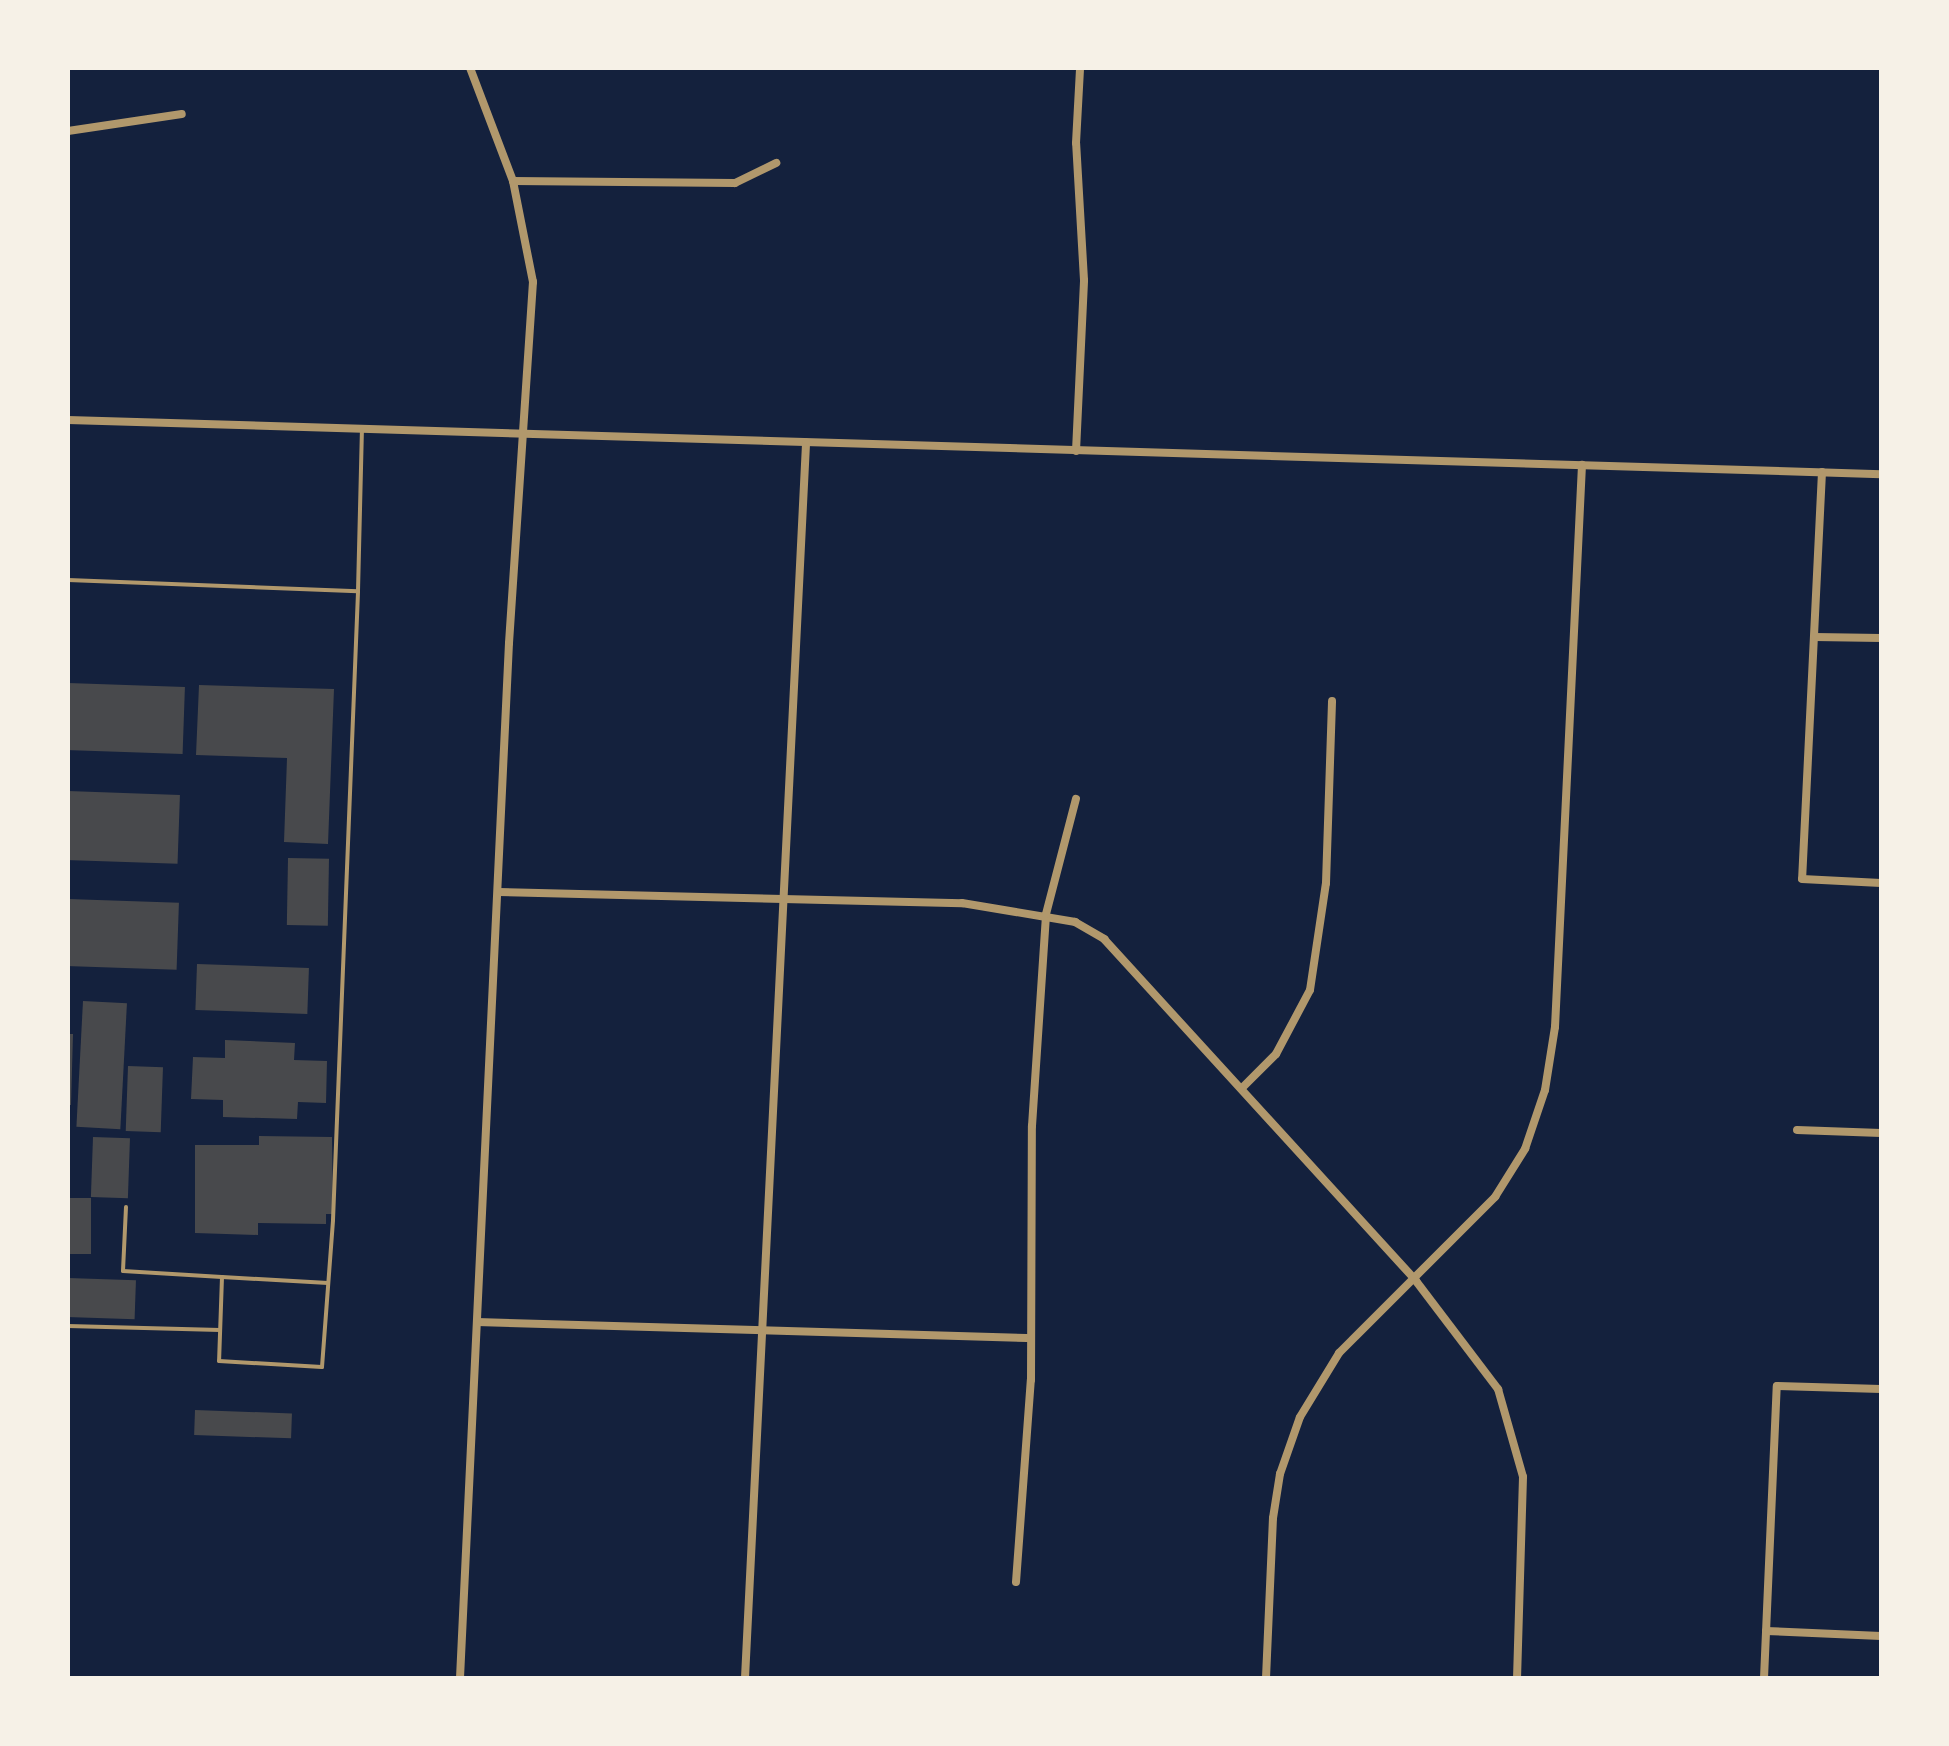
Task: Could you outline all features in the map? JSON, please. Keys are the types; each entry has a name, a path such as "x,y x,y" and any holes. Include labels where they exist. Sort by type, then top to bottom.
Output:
{"street":[{"path":"460,1678 533,282 513,181 470,68"},
{"path":"1076,451 1084,280 1076,143 1080,68"},
{"path":"68,131 182,114"},
{"path":"513,181 735,183 776,163"},
{"path":"68,420 1881,474"},
{"path":"745,1678 806,443"},
{"path":"1266,1678 1273,1518 1280,1474 1300,1417 1339,1353 1416,1281 1495,1197 1525,1149 1545,1090 1555,1027 1582,465"},
{"path":"1822,472 1802,879 1881,883"},
{"path":"1815,637 1881,638"},
{"path":"1242,1088 1290,1035 1313,979 1326,883 1332,701"},
{"path":"1016,1582 1031,1380 1027,1338 1032,1126 1046,914 1076,799"},
{"path":"499,892 962,903 1046,914 1075,922 1104,939 1416,1281 1478,1356 1498,1389 1513,1431 1523,1477 1517,1678"},
{"path":"1797,1130 1881,1133"},
{"path":"477,1322 1027,1338"},
{"path":"1764,1678 1777,1386 1881,1389"},
{"path":"1766,1631 1881,1636"}],"lane":[{"path":"222,1277 219,1361 322,1367 358,591 362,429"},
{"path":"68,580 358,591"},
{"path":"126,1207 123,1271 328,1283"},
{"path":"68,1326 220,1330"}],"building":[{"path":"68,683 185,687 183,754 68,750"},
{"path":"199,685 334,689 328,844 284,842 287,758 196,755"},
{"path":"68,791 180,795 178,864 68,860"},
{"path":"288,858 329,859 328,926 287,925"},
{"path":"68,899 179,903 177,970 68,966"},
{"path":"197,964 309,968 307,1014 195,1010"},
{"path":"83,1001 127,1003 120,1129 76,1127"},
{"path":"68,1034 73,1034 71,1105 68,1105"},
{"path":"225,1040 295,1043 294,1060 327,1061 326,1103 298,1102 297,1119 223,1117 223,1100 191,1099 193,1057 225,1058"},
{"path":"128,1066 163,1067 161,1132 126,1131"},
{"path":"259,1136 332,1137 333,1214 326,1214 326,1224 258,1223 258,1235 195,1233 195,1145 259,1145"},
{"path":"93,1137 130,1138 128,1198 91,1197"},
{"path":"68,1198 91,1198 91,1254 68,1254"},
{"path":"68,1278 136,1280 135,1319 68,1317"},
{"path":"195,1410 292,1413 291,1438 194,1435"}]}
